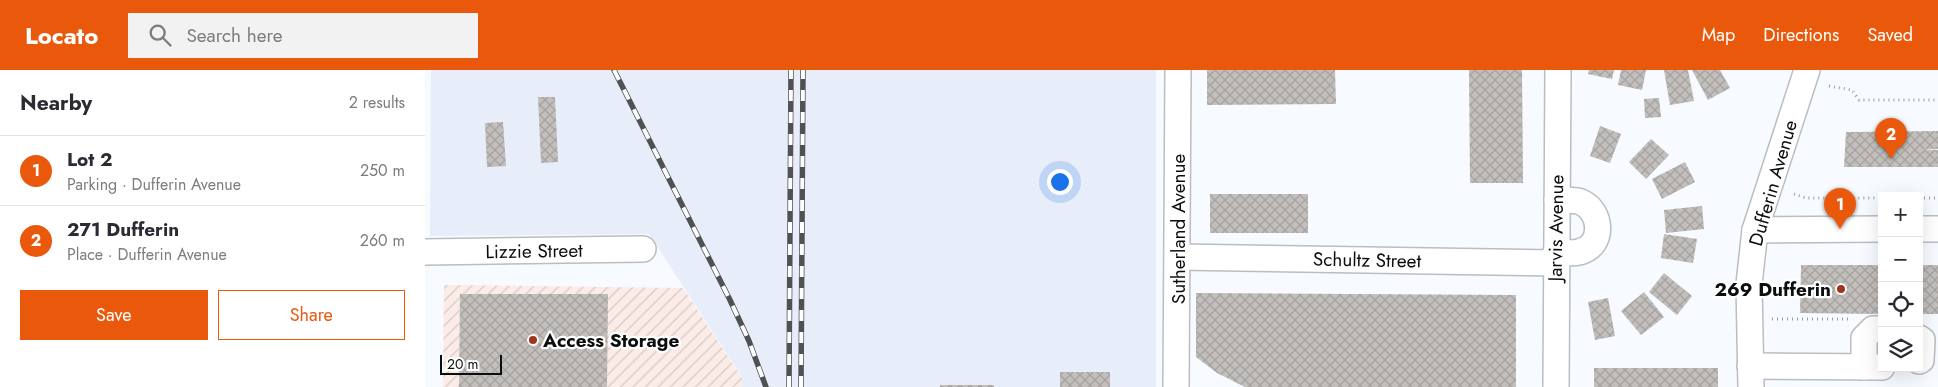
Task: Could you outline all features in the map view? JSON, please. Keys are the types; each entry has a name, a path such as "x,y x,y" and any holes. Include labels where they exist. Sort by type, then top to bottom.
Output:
{"street":[{"name":"Sutherland Avenue","path":"1176,387 1179,257 1178,70"},
{"name":"Jarvis Avenue","path":"1556,387 1557,70"},
{"name":"Dufferin Avenue","path":"1750,376 1749,284 1755,230 1807,70"},
{"name":"Schultz Street","path":"1179,257 1556,258 1581,252 1594,242 1599,229 1595,214 1580,202 1557,200"},
{"path":"1923,229 1938,229"},
{"path":"1755,230 1878,230"},
{"name":"Lizzie Street","path":"425,252 643,249"},
{"path":"1750,376 1873,367 1864,338 1873,329 1872,324"}],"path":[{"path":"1829,86 1852,90 1859,100 1938,100"},
{"path":"1794,194 1806,198 1878,198"},
{"path":"1923,198 1938,198"},
{"path":"1772,319 1872,324"}],"shaded area":[{"path":"431,70 1156,70 1156,387 742,387 742,377 649,234 430,236"},
{"path":"444,285 683,288 742,378 742,387 443,387"}],"building":[{"path":"1207,70 1335,70 1336,104 1207,105"},
{"path":"1469,70 1522,70 1523,183 1470,183"},
{"path":"1589,70 1614,70 1612,79 1588,74"},
{"path":"1621,70 1646,70 1642,90 1618,85"},
{"path":"1664,70 1688,70 1694,101 1670,105"},
{"path":"1692,70 1720,70 1730,88 1708,100"},
{"path":"538,97 555,97 558,162 541,163"},
{"path":"1659,98 1661,117 1645,118 1644,99"},
{"path":"503,122 506,166 487,167 485,123"},
{"path":"1600,126 1621,134 1610,163 1590,156"},
{"path":"1938,131 1938,149 1922,150 1938,150 1938,167 1844,167 1846,132"},
{"path":"1651,139 1669,155 1646,179 1629,162"},
{"path":"1685,162 1695,182 1662,199 1652,179"},
{"path":"1210,194 1308,194 1308,233 1210,233"},
{"path":"1702,206 1704,229 1666,233 1664,210"},
{"path":"1664,234 1697,239 1693,263 1661,258"},
{"name":"269 Dufferin","path":"1801,265 1878,265 1878,314 1800,313"},
{"path":"1923,265 1938,265 1938,314 1923,314"},
{"path":"1664,273 1692,296 1677,315 1649,292"},
{"path":"1644,292 1664,317 1641,335 1621,311"},
{"path":"1196,293 1516,295 1516,387 1245,387 1217,373 1196,357"},
{"name":"Access Storage","path":"460,294 608,294 607,387 459,387"},
{"path":"1608,298 1615,336 1595,340 1588,302"},
{"path":"1594,368 1718,368 1718,387 1594,387"},
{"path":"1060,372 1110,372 1110,387 1060,387"},
{"path":"940,385 994,385 994,387 940,387"}],"railway":[{"path":"614,70 730,300 749,341 766,387"},
{"path":"789,387 791,70"},
{"path":"801,387 803,70"}],"place":[{"name":"271 Dufferin","path":"1891,159"},
{"name":"Lot 2","path":"1840,229"},
{"name":"269 Dufferin","path":"1841,289"},
{"name":"Access Storage","path":"533,340"}]}
